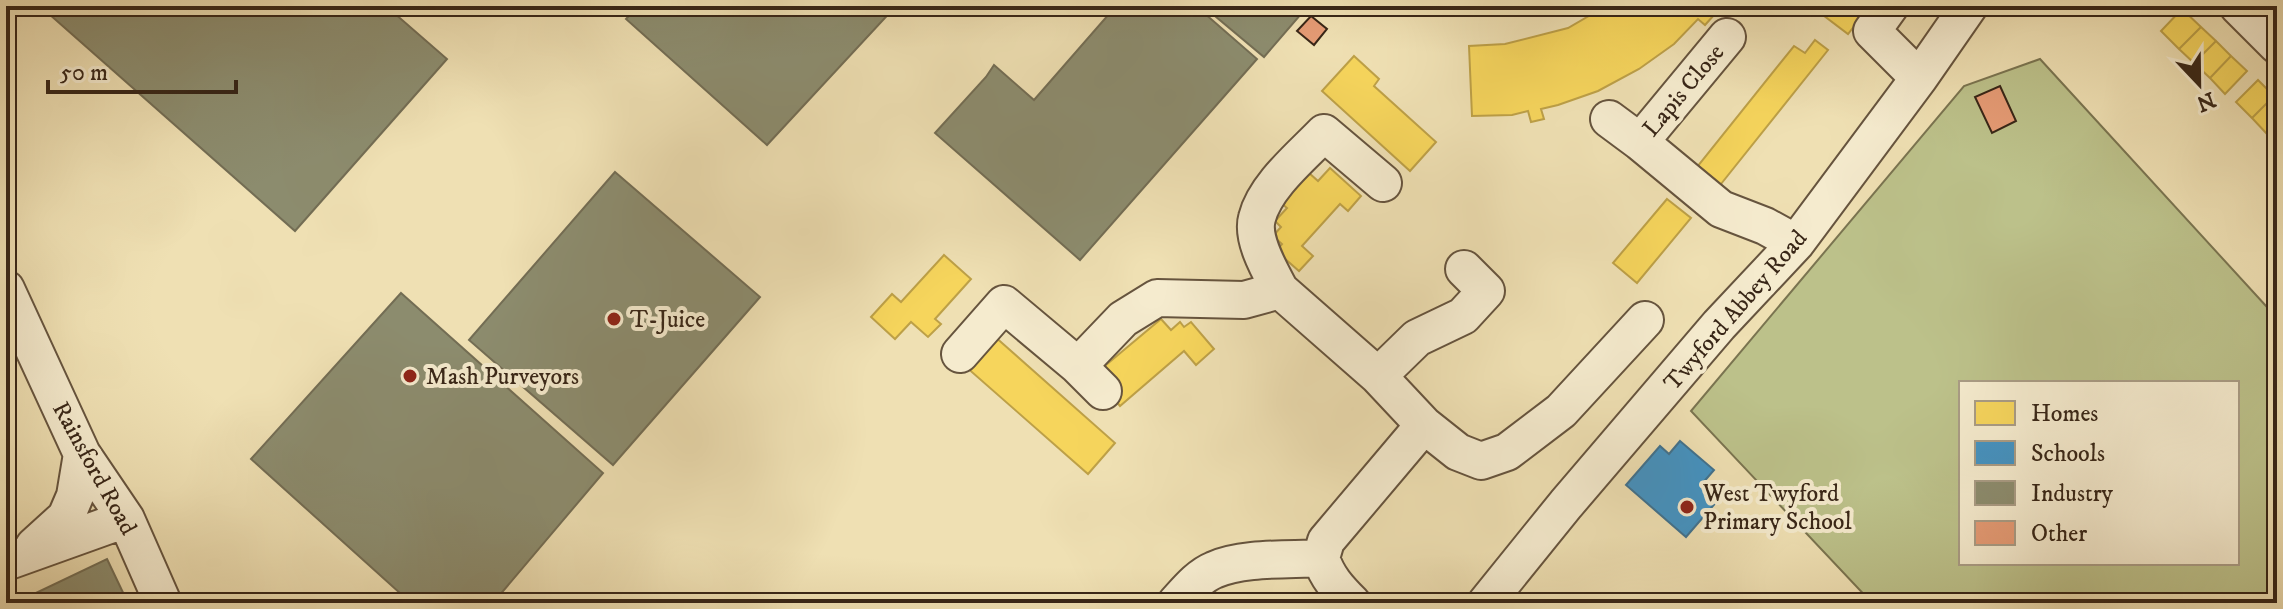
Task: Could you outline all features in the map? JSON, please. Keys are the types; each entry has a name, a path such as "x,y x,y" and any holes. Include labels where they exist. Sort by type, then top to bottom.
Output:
{"street":[{"path":"1890,6 1872,31 1919,78"},
{"name":"Twyford Abbey Road","path":"1486,603 1719,325 1796,243 1969,6"},
{"path":"2238,6 2277,45"},
{"name":"Lapis Close","path":"1640,142 1727,37"},
{"name":"Lapis Close","path":"1609,119 1721,209 1765,226 1796,243"},
{"path":"1383,183 1315,125 1271,188 1256,219 1260,252 1280,290 1378,376 1424,425 1458,452 1481,461 1507,452 1561,411 1645,320"},
{"path":"1378,376 1417,338 1463,316 1486,291 1464,269"},
{"name":"Rainsford Road","path":"6,289 82,454 126,519 163,603"},
{"path":"1078,366 1123,319 1157,298 1244,300 1280,290"},
{"path":"960,354 1004,304 1103,391"},
{"path":"1352,603 1325,571 1321,558 1326,541 1424,425"},
{"path":"15,558 66,517 75,496 82,454"},
{"path":"15,558 126,519"},
{"path":"1176,603 1214,570 1250,561 1321,558"}],"green space":[{"path":"2040,59 2277,318 2277,603 1872,603 1691,411 1964,86"}],"building: Homes":[{"path":"1606,6 1709,6 1707,9 1714,15 1705,25 1698,19 1674,44 1639,69 1598,91 1541,109 1544,119 1531,122 1528,111 1512,115 1472,116 1469,46 1505,44 1568,28"},
{"path":"1811,6 1870,6 1848,34"},
{"path":"2182,9 2201,27 2179,49 2161,31"},
{"path":"2201,27 2216,41 2194,63 2179,49"},
{"path":"1815,40 1828,50 1713,194 1689,177 1794,46 1805,53"},
{"path":"2216,41 2231,56 2210,78 2194,63"},
{"path":"1354,56 1379,79 1374,86 1436,142 1410,171 1322,91"},
{"path":"2231,56 2247,71 2225,94 2210,78"},
{"path":"2258,80 2274,96 2252,118 2236,102"},
{"path":"2274,96 2277,99 2277,124 2267,134 2252,118"},
{"path":"1330,168 1361,196 1348,211 1340,204 1302,246 1313,256 1299,271 1276,251 1282,244 1273,236 1281,227 1275,221 1287,208 1281,203 1309,173 1318,181"},
{"path":"1667,199 1691,218 1637,283 1613,263"},
{"path":"944,255 971,279 935,319 941,324 928,337 911,322 895,339 871,317 892,294 901,302"},
{"path":"1161,319 1171,330 1180,322 1184,327 1191,322 1214,349 1196,365 1184,351 1120,406 1094,375"},
{"path":"993,335 1115,443 1088,474 965,366"}],"building: Schools":[{"path":"1680,441 1714,470 1701,485 1718,500 1686,537 1626,485 1660,446 1669,454"}],"building: Industry":[{"path":"40,6 386,6 447,59 295,231"},
{"path":"638,6 896,6 767,145 626,19"},
{"path":"1116,6 1196,6 1257,59 1080,260 935,133 994,65 1034,100"},
{"path":"1203,6 1308,6 1264,57"},
{"name":"T-Juice","path":"615,172 760,297 613,465 469,340"},
{"name":"Mash Purveyors","path":"401,293 603,473 493,603 411,603 251,459"},
{"path":"107,559 128,603 15,603"}],"building: Other":[{"path":"1311,16 1327,29 1314,45 1297,31"},
{"path":"2000,86 2016,121 1992,133 1975,97"}],"place":[{"name":"T-Juice","path":"614,319"},
{"name":"Mash Purveyors","path":"410,376"},
{"name":"West Twyford Primary School","path":"1687,507"}]}
